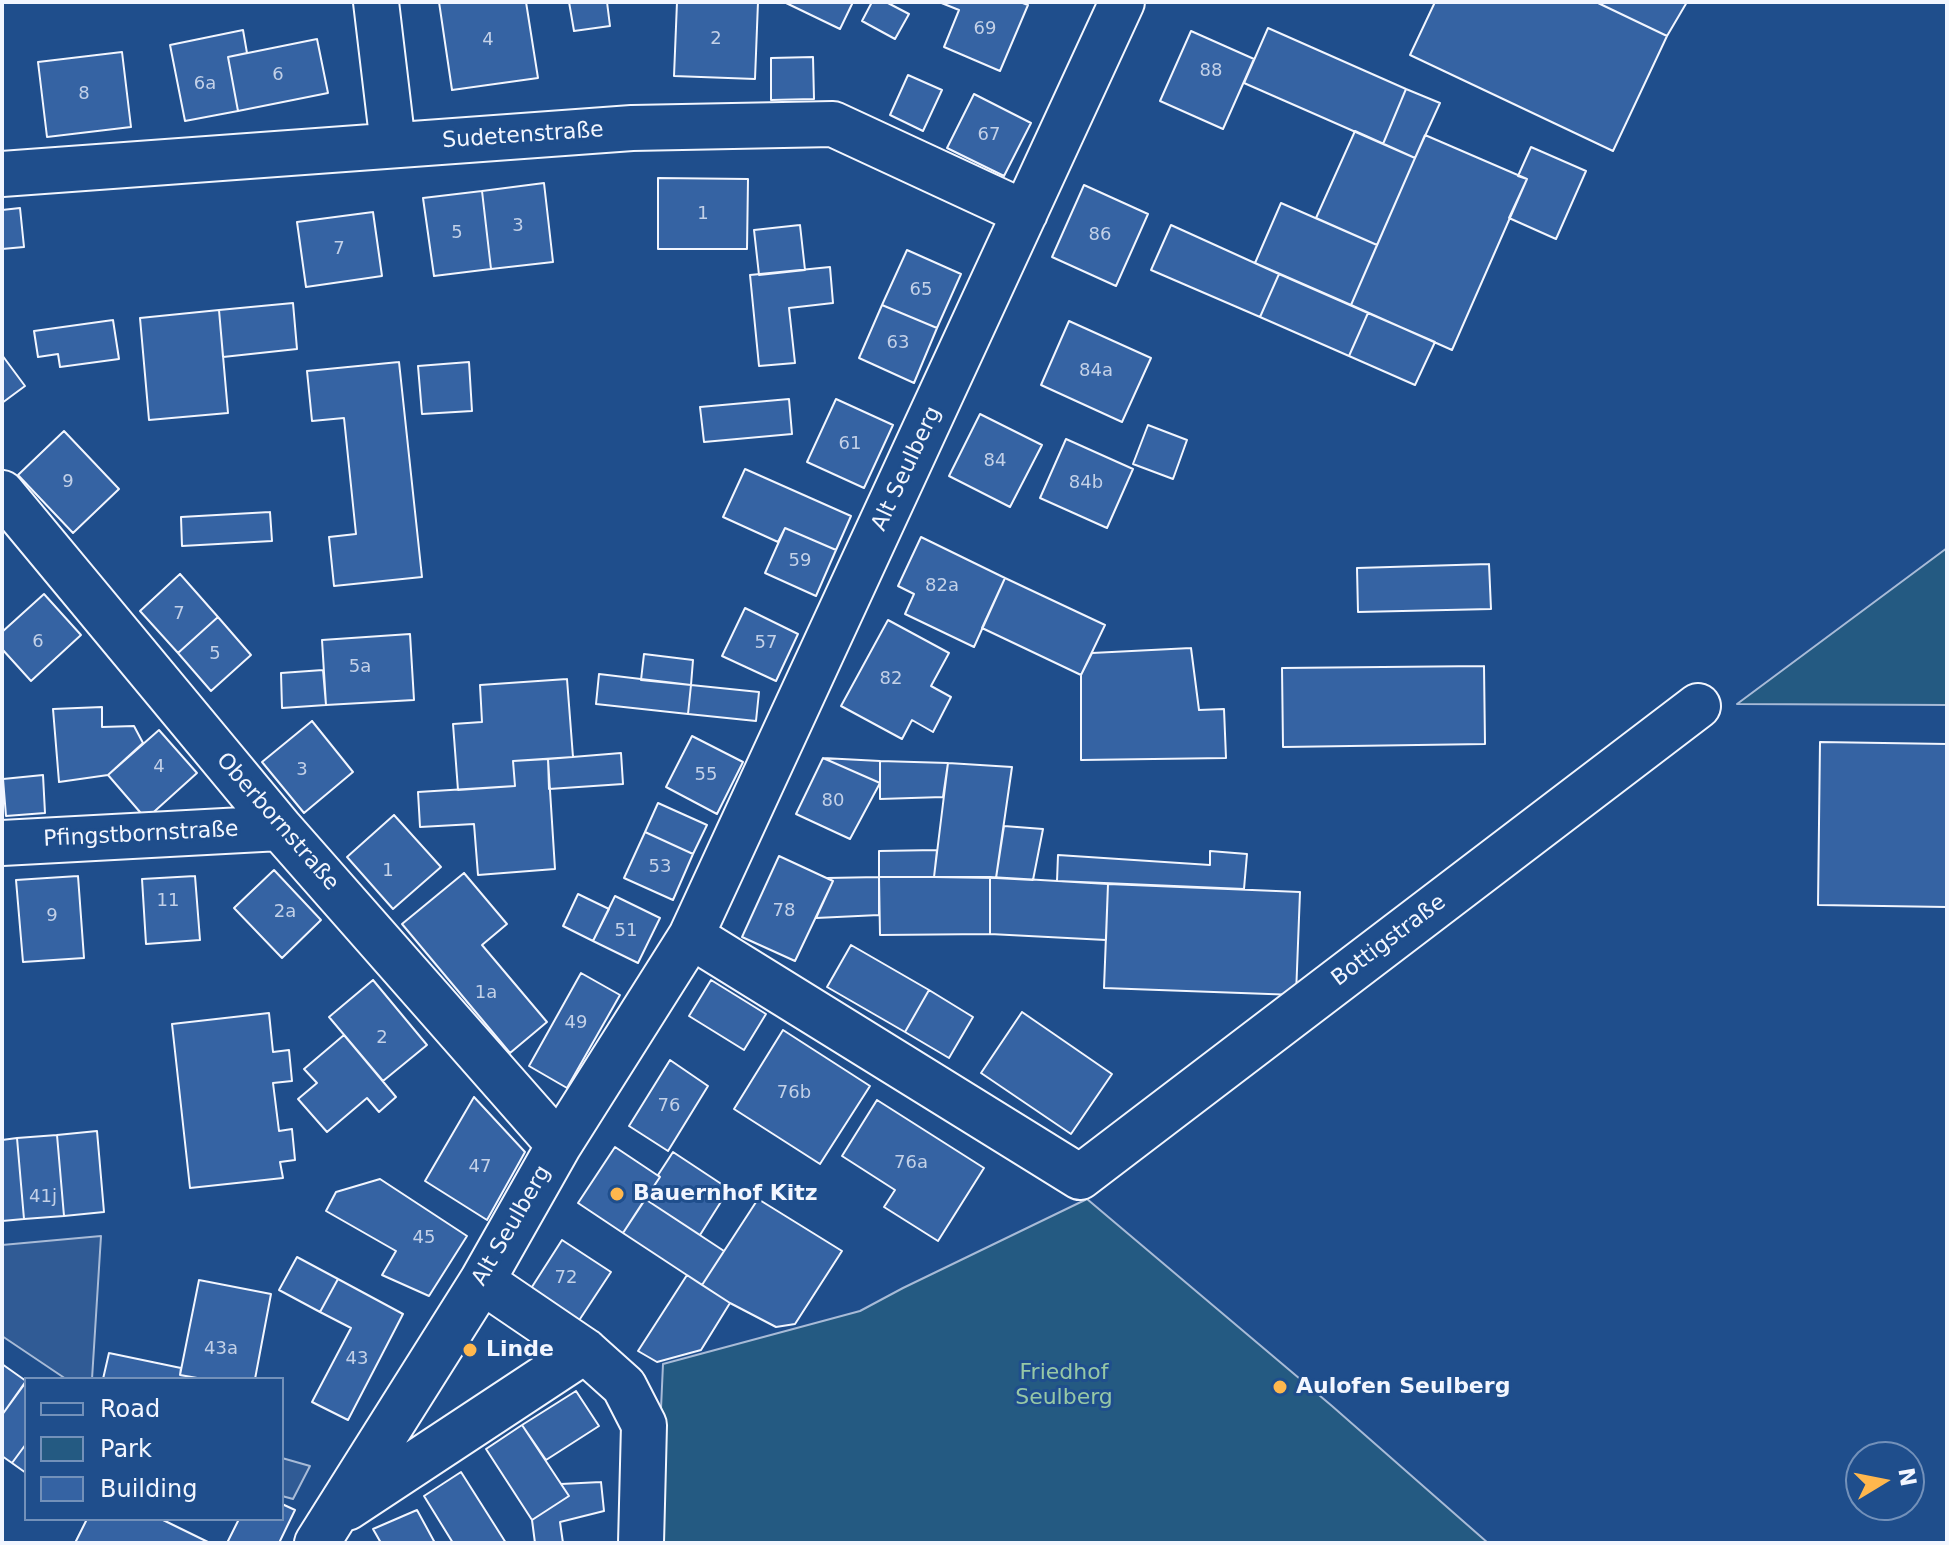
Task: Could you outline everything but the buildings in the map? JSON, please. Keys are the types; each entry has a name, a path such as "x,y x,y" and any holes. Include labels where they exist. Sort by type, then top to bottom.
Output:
{"street":[{"path":"376,2 393,145"},
{"name":"Alt Seulberg","path":"325,1530 482,1281 559,1145 691,936 1122,2"},
{"name":"Sudetenstraße","path":"2,174 632,128 833,124 1025,213"},
{"name":"Oberbornstraße","path":"2,493 280,828 559,1145"},
{"name":"Bottigstraße","path":"691,936 1080,1177 1698,706"},
{"name":"Pfingstbornstraße","path":"2,843 280,828"},
{"path":"482,1281 585,1351 624,1386 644,1425 641,1543"},
{"name":"Alt Seulberg","path":"325,1530 585,1351"}],"green space":[{"path":"1947,548 1947,705 1737,704"},
{"name":"Friedhof Seulberg","path":"1087,1199 1332,1406 1488,1543 655,1543 663,1364 860,1311"}],"shaded area":[{"path":"101,1236 92,1377 63,1377 2,1336 2,1245"},
{"path":"284,1459 310,1466 293,1499 284,1497"}],"place":[{"name":"Bauernhof Kitz","path":"617,1194"},
{"name":"Linde","path":"470,1350"},
{"name":"Aulofen Seulberg","path":"1280,1387"}]}
